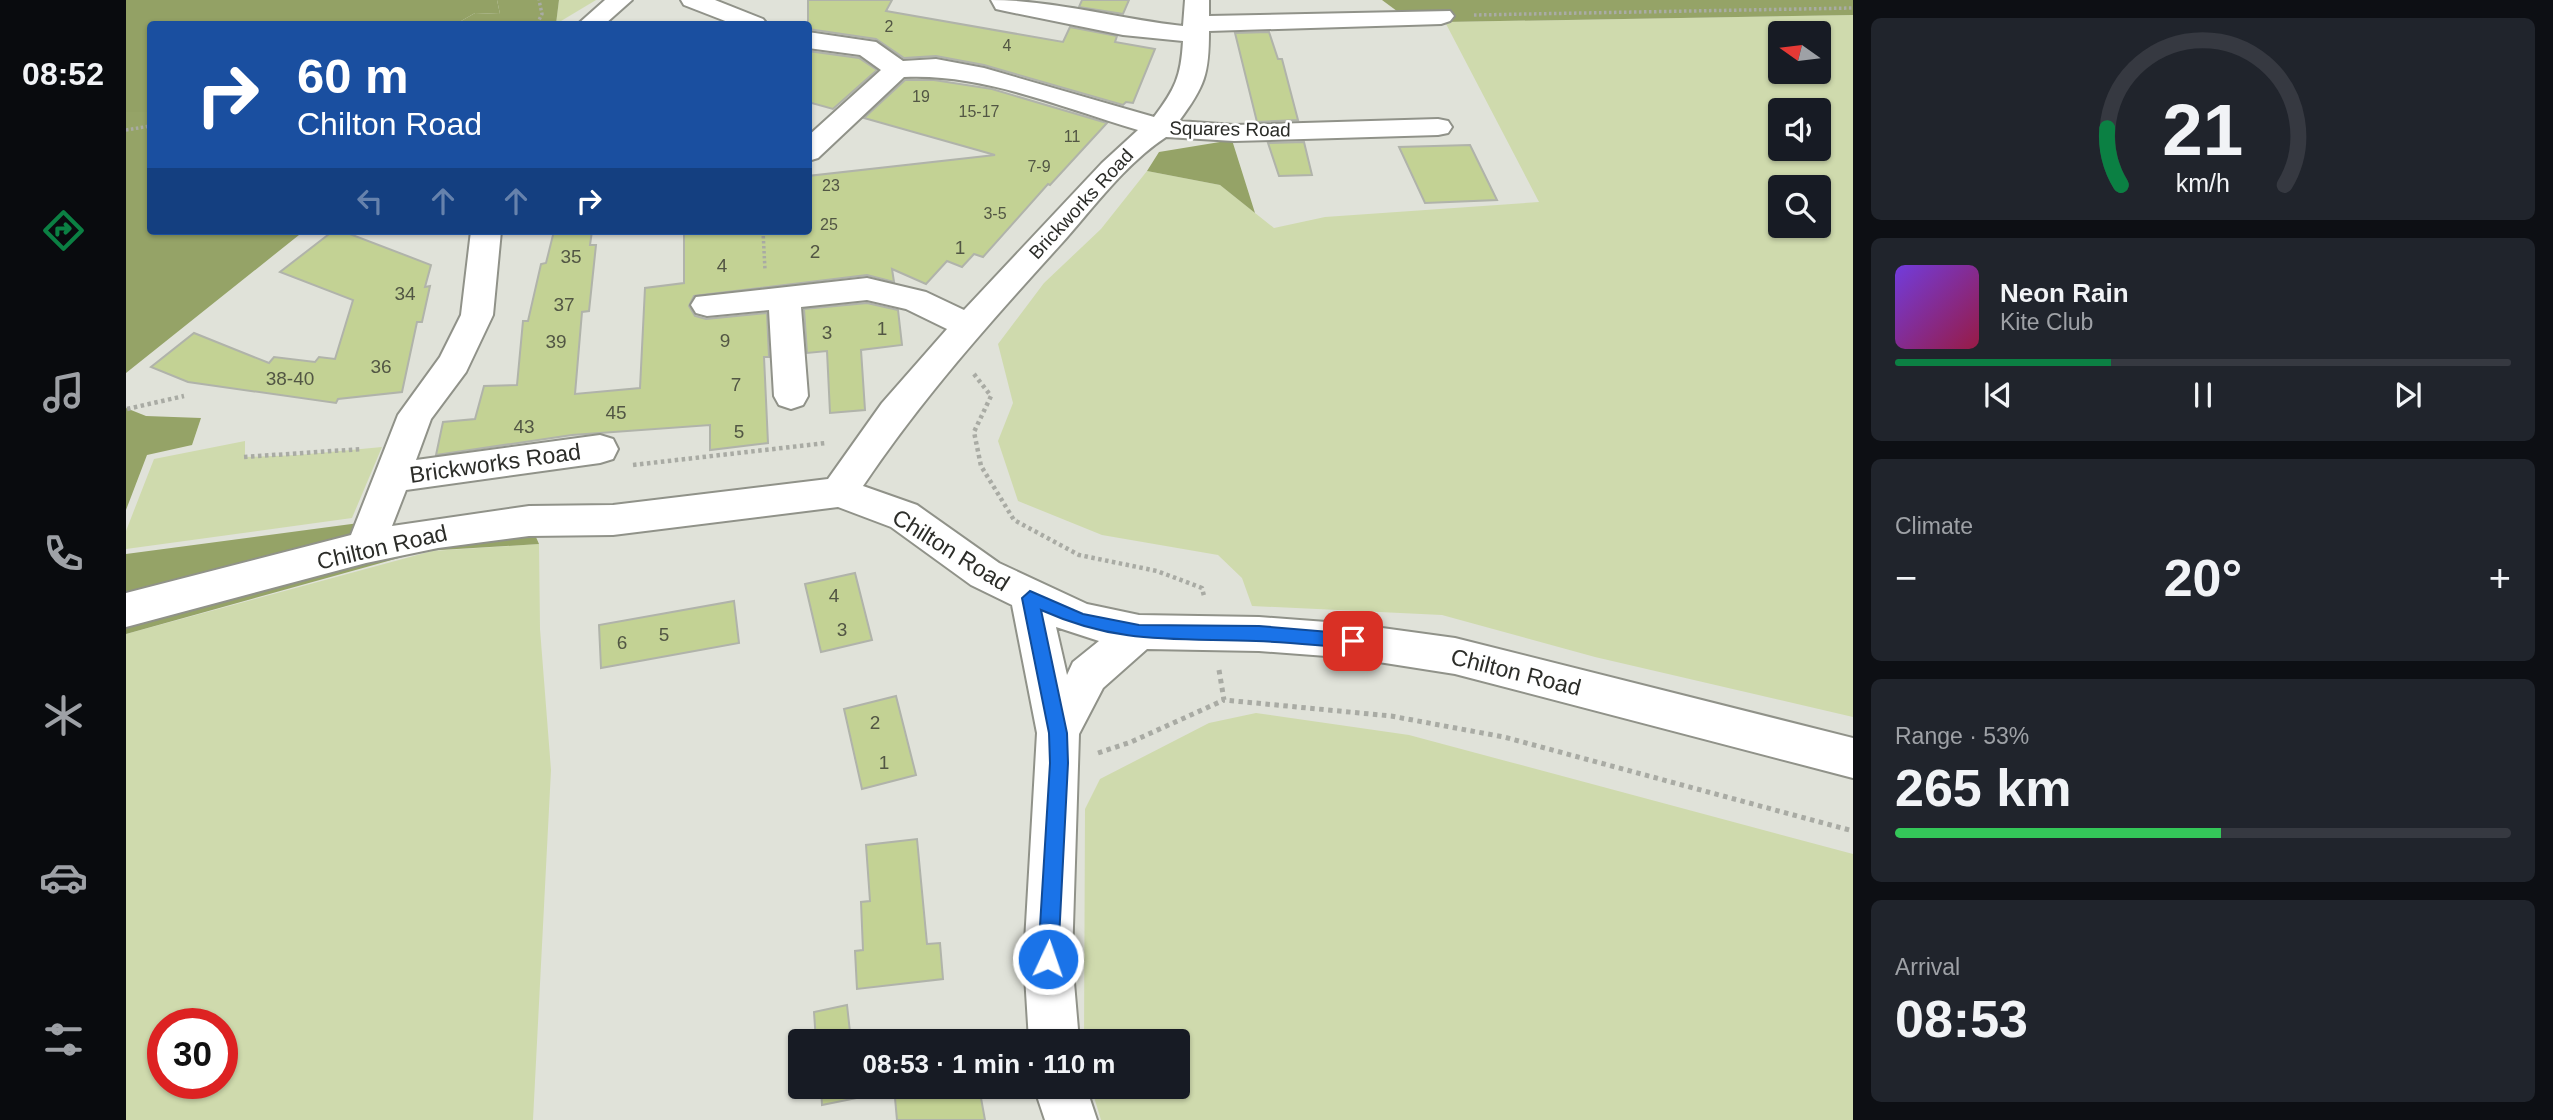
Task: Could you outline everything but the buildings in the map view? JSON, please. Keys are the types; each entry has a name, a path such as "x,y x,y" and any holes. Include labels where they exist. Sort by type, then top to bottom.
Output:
{"street":[{"path":"594,21 620,0"},
{"path":"693,0 746,21"},
{"path":"1003,0 1005,4 1123,27 1197,20 1441,16"},
{"name":"Squares Road","path":"1160,128 1189,89 1195,66 1197,20"},
{"path":"812,41 867,48 897,69 812,148"},
{"name":"Brickworks Road","path":"897,69 936,68 984,76 1160,128"},
{"name":"Squares Road","path":"1160,128 1234,133 1438,127"},
{"name":"Brickworks Road","path":"839,492 894,412 968,326 1112,169 1142,140 1160,128"},
{"name":"Brickworks Road","path":"366,547 415,415 454,363 477,315 486,235"},
{"path":"707,305 867,289 915,300 968,326"},
{"path":"784,297 791,397"},
{"name":"Brickworks Road","path":"391,478 615,457"},
{"name":"Chilton Road","path":"126,610 366,547 438,533 528,521 613,520 839,492 904,516 985,574 1030,598 1081,620 1139,632 1259,634 1353,641 1455,656 1853,758"},
{"path":"1030,598 1059,748 1048,959 1053,1029"},
{"path":"1059,748 1088,676 1139,632"},
{"path":"1064,1099 1071,1120"}],"path":[{"path":"538,21 542,13 539,0"},
{"path":"1441,16 1853,8"},
{"path":"126,130 147,126"},
{"path":"127,409 184,396"},
{"path":"615,457 738,455 837,440"},
{"path":"244,457 298,455 404,444"},
{"path":"1059,748 1124,747 1156,734 1189,712 1224,700"}],"shaded area":[{"path":"126,0 497,0 500,14 475,13 461,21 147,21 147,112 126,112"},
{"path":"497,0 559,0 556,21 461,21 475,13 500,14"},
{"path":"559,0 596,0 561,21 556,21"},
{"path":"1382,0 1853,0 1853,15 1445,22 1405,17"},
{"path":"1853,15 1853,717 1595,657 1442,615 1252,606 1242,578 1218,555 1102,535 1018,501 998,441 1013,403 998,344 1044,283 1101,229 1147,171 1220,185 1274,228 1325,217 1539,202 1445,22"},
{"path":"126,112 147,112 147,235 299,235 126,373"},
{"path":"1232,140 1255,213 1220,185 1147,171 1159,152"},
{"path":"126,408 146,416 201,418 192,445 147,455 126,510"},
{"path":"245,441 245,457 382,447 352,518 126,549 126,531 154,459"},
{"path":"529,521 539,544 424,551 126,634 126,554 359,523 352,550"},
{"path":"539,544 540,629 551,770 533,1120 126,1120 126,634 432,551"},
{"path":"1256,713 1409,735 1853,854 1853,1120 1101,1120 1095,1099 1190,1099 1190,1029 1084,1029 1085,809 1100,779 1209,723"}],"route":[{"path":"1048,959 1059,763 1058,733 1030,598 1081,620 1139,632 1259,634 1353,641"}]}
